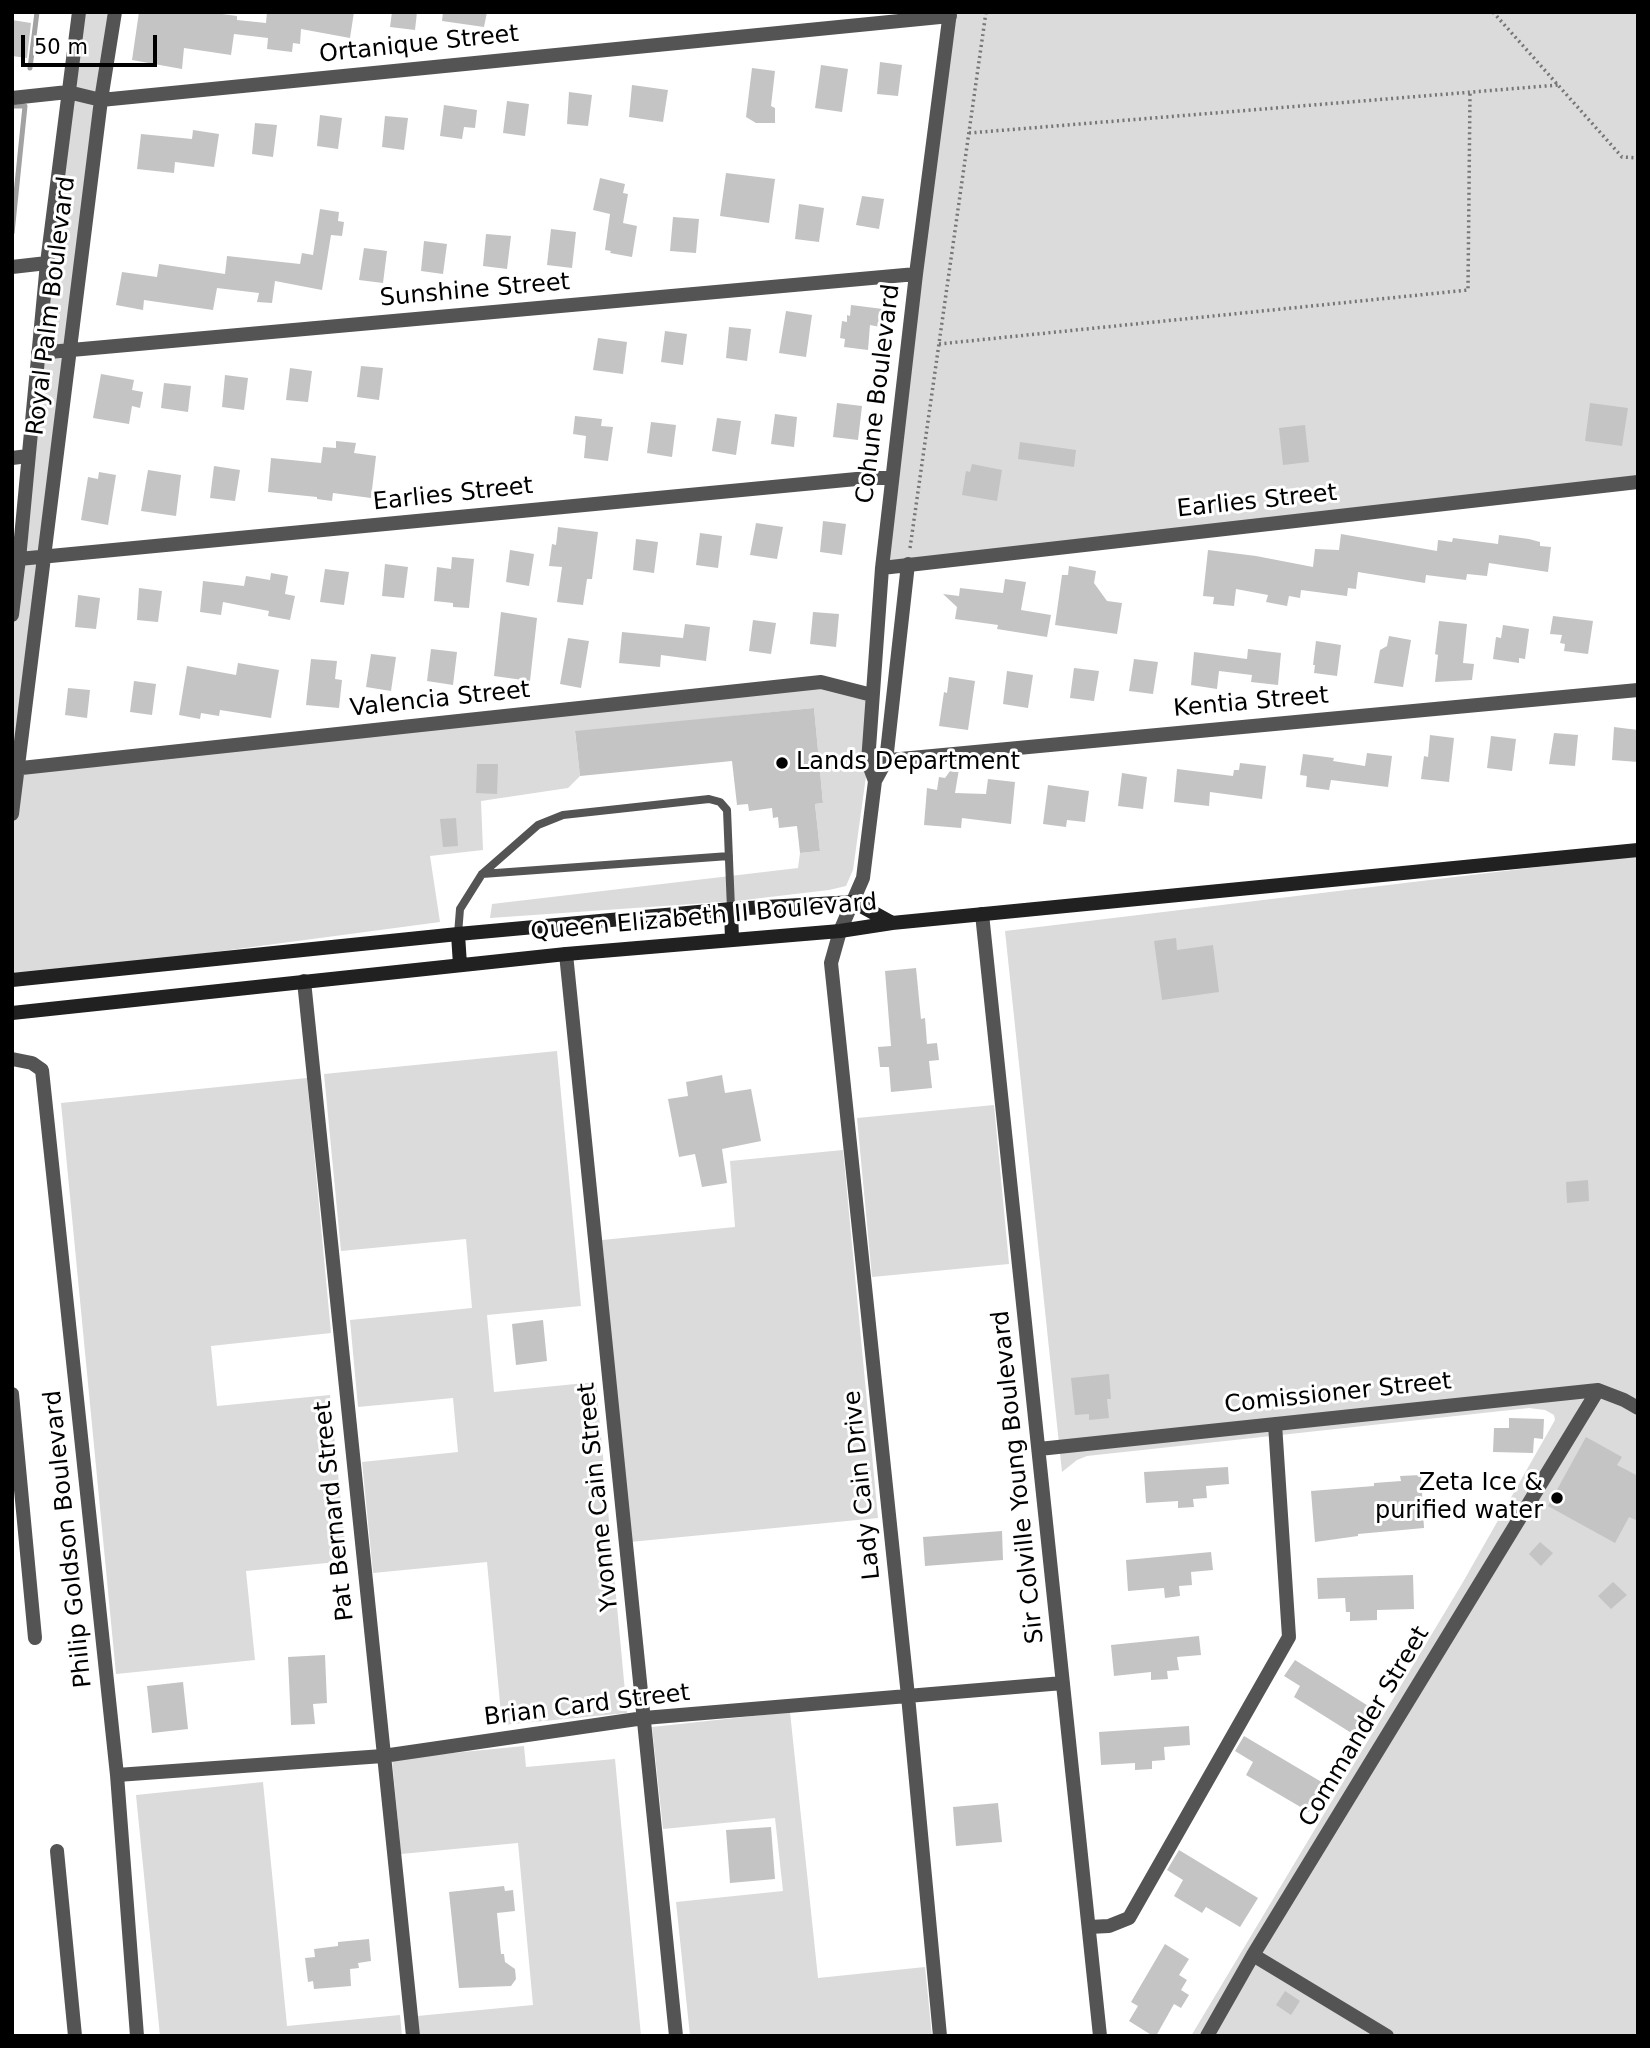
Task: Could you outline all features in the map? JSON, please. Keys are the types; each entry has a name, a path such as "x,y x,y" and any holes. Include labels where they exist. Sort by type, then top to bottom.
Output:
{"street":[{"name":"Royal Palm Boulevard","path":"12,615 47,263 79,12"},
{"name":"Royal Palm Boulevard","path":"12,814 15,769 101,100 115,12"},
{"name":"Ortanique Street","path":"12,98 68,92 101,100 950,14"},
{"name":"Cohune Boulevard","path":"875,781 868,762 882,568 950,14"},
{"path":"12,267 47,263"},
{"name":"Sunshine Street","path":"37,353 916,274"},
{"path":"12,457 28,456"},
{"name":"Earlies Street","path":"19,559 867,478 891,478"},
{"name":"Earlies Street","path":"882,568 1638,482"},
{"name":"Cohune Boulevard","path":"854,902 863,878 875,781 886,761 908,564"},
{"name":"Valencia Street","path":"15,769 821,682 872,695"},
{"name":"Kentia Street","path":"868,762 1638,690"},
{"path":"892,923 1638,850"},
{"name":"Queen Elizabeth II Boulevard","path":"12,980 730,909 854,902 892,923"},
{"name":"Lady Cain Drive","path":"854,902 840,931 831,963 908,1696 940,2036"},
{"path":"730,909 732,940"},
{"name":"Sir Colville Young Boulevard","path":"982,914 1100,2036"},
{"name":"Queen Elizabeth II Boulevard","path":"12,1013 566,954 840,931 892,923"},
{"path":"458,934 460,965"},
{"name":"Yvonne Cain Street","path":"566,954 676,2036"},
{"name":"Pat Bernard Street","path":"304,981 414,2036"},
{"name":"Philip Goldson Boulevard","path":"12,1059 32,1063 42,1070 117,1775 137,2036"},
{"name":"Comissioner Street","path":"1039,1449 1598,1390 1638,1408"},
{"name":"Commander Street","path":"1207,2036 1253,1955 1598,1390"},
{"name":"Philip Goldson Boulevard","path":"12,1394 35,1638"},
{"path":"1089,1927 1109,1926 1129,1918 1289,1637 1275,1424"},
{"name":"Brian Card Street","path":"117,1775 383,1756 644,1718 1063,1683"},
{"path":"57,1851 75,2036"},
{"path":"1253,1955 1387,2036"}],"lane":[{"path":"458,934 460,909 482,874 538,825 563,815 709,799 720,802 727,810 730,909"},
{"path":"482,874 729,856"}],"path":[{"path":"908,564 986,12"},
{"path":"1493,12 1622,158 1638,158"},
{"path":"969,133 1558,85"},
{"path":"939,344 1468,290 1471,92"}],"shaded area":[{"path":"79,12 115,12 18,769 821,682 872,695 868,762 853,870 846,886 736,901 490,918 492,904 798,868 800,853 820,851 815,804 823,803 814,708 575,732 580,776 568,788 481,801 483,850 430,856 440,922 12,979 12,585"},
{"path":"951,12 1638,12 1638,482 882,568"},
{"path":"1638,855 1638,2036 1191,2036 1463,1582 1555,1420 1554,1415 1545,1410 1529,1408 1087,1456 1062,1472 1005,931"},
{"path":"557,1051 581,1306 487,1315 494,1392 596,1382 627,1713 502,1725 487,1562 373,1573 362,1462 458,1452 453,1398 358,1407 350,1320 472,1308 466,1239 341,1251 324,1074"},
{"path":"307,1078 331,1333 211,1346 217,1406 330,1395 347,1561 246,1571 255,1660 116,1674 61,1103"},
{"path":"994,1105 1009,1264 872,1277 857,1118"},
{"path":"843,1150 878,1518 630,1542 602,1240 735,1227 730,1161"},
{"path":"790,1712 818,1978 925,1967 932,2036 690,2036 676,1902 783,1891 775,1818 663,1829 652,1727"},
{"path":"524,1746 526,1767 615,1759 641,2036 419,2036 417,2016 533,2005 518,1843 401,1854 392,1759"},
{"path":"263,1782 287,2026 400,2015 402,2036 160,2036 136,1795"}],"building":[{"path":"139,12 207,12 237,16 237,20 266,23 267,12 354,12 350,38 301,29 300,44 293,43 292,52 267,49 268,38 234,34 231,55 184,48 182,69 132,60"},
{"path":"392,12 417,12 415,30 390,27"},
{"path":"443,12 487,12 484,27 442,21"},
{"path":"12,20 31,23 27,58 12,56"},
{"path":"880,62 902,65 898,96 877,94"},
{"path":"821,65 848,69 842,112 815,108"},
{"path":"752,68 775,71 771,106 775,108 775,123 756,123 746,117"},
{"path":"632,85 668,90 663,122 629,117"},
{"path":"569,92 592,95 588,126 567,124"},
{"path":"507,101 529,104 525,136 503,133"},
{"path":"444,105 477,110 475,128 464,127 462,139 440,136"},
{"path":"320,115 342,118 338,149 317,146"},
{"path":"385,116 408,118 404,150 382,147"},
{"path":"255,123 277,125 273,157 252,154"},
{"path":"193,130 219,134 214,167 175,162 174,173 137,169 141,134 192,139"},
{"path":"726,173 775,179 769,223 720,216"},
{"path":"600,178 625,184 623,193 628,194 623,223 637,226 632,257 605,250 610,214 593,210"},
{"path":"862,196 884,199 879,229 856,225"},
{"path":"799,204 824,208 819,242 795,239"},
{"path":"320,209 339,212 338,221 344,222 342,236 331,235 322,290 275,281 272,303 257,302 259,293 217,288 213,310 144,300 143,310 116,305 122,272 157,277 159,264 225,274 227,256 300,264 302,253 313,255"},
{"path":"673,217 699,219 696,253 670,251"},
{"path":"551,229 576,232 572,268 547,265"},
{"path":"486,234 511,236 507,269 483,266"},
{"path":"424,241 447,244 443,274 421,271"},
{"path":"364,248 387,251 383,283 359,280"},
{"path":"851,305 883,309 880,327 870,325 868,350 844,347 845,339 840,338 842,321 847,322"},
{"path":"786,311 812,315 806,357 779,353"},
{"path":"729,327 751,329 747,361 726,358"},
{"path":"665,331 687,334 683,365 661,362"},
{"path":"598,338 627,342 623,374 593,370"},
{"path":"361,366 383,368 379,400 357,397"},
{"path":"290,368 312,371 308,402 286,400"},
{"path":"101,374 134,380 132,390 143,392 140,408 132,406 129,424 93,418"},
{"path":"225,375 248,378 244,410 222,407"},
{"path":"164,383 191,386 188,412 161,408"},
{"path":"837,403 862,406 858,440 833,437"},
{"path":"1590,403 1628,408 1622,446 1585,441"},
{"path":"775,414 797,417 794,447 771,444"},
{"path":"575,416 602,419 601,426 613,427 608,461 584,458 586,436 573,434"},
{"path":"717,418 741,421 736,455 712,451"},
{"path":"651,422 676,425 672,457 647,453"},
{"path":"1305,425 1309,462 1283,465 1279,428"},
{"path":"336,441 356,443 354,453 376,456 371,498 333,493 332,501 268,492 271,458 321,463 323,447 336,448"},
{"path":"1020,442 1076,450 1074,467 1018,459"},
{"path":"972,464 1002,470 997,501 962,495 966,471 970,472"},
{"path":"214,466 240,470 235,501 210,498"},
{"path":"148,470 181,475 176,516 141,511"},
{"path":"99,472 116,475 108,525 81,520 88,477 98,479"},
{"path":"823,521 846,524 842,555 820,552"},
{"path":"756,523 783,527 777,559 750,555"},
{"path":"558,527 598,532 592,579 587,579 583,605 557,602 562,567 549,566"},
{"path":"700,533 722,536 718,568 696,565"},
{"path":"1341,534 1437,551 1438,540 1452,542 1453,538 1498,544 1499,535 1529,539 1540,542 1540,546 1551,547 1548,572 1489,563 1487,576 1467,574 1466,580 1426,575 1425,583 1358,572 1356,589 1348,588 1347,596 1301,590 1300,598 1289,596 1287,606 1266,602 1268,595 1236,589 1234,606 1213,604 1214,597 1203,596 1208,550 1313,567 1315,549 1339,550"},
{"path":"636,539 658,542 654,573 633,570"},
{"path":"510,550 534,554 529,586 506,582"},
{"path":"452,557 474,559 469,608 453,607 453,603 434,601 437,567 451,569"},
{"path":"385,564 408,567 404,598 382,596"},
{"path":"1069,566 1096,571 1094,583 1107,601 1122,603 1117,634 1055,625 1062,575 1068,575"},
{"path":"325,569 349,572 344,605 320,602"},
{"path":"271,573 288,576 285,594 295,596 290,620 268,616 269,611 223,602 221,615 200,612 203,581 244,586 246,576 270,580"},
{"path":"1005,579 1026,582 1021,610 1051,615 1047,637 997,629 998,625 955,619 957,607 943,594 959,596 960,588 1003,593"},
{"path":"139,588 162,591 158,622 137,620"},
{"path":"78,595 100,598 96,629 75,627"},
{"path":"501,612 537,618 530,681 494,676"},
{"path":"813,612 839,614 836,647 810,644"},
{"path":"1553,616 1593,621 1588,654 1564,651 1565,644 1560,643 1562,635 1550,634"},
{"path":"753,620 776,623 771,654 749,651"},
{"path":"1439,621 1467,624 1463,663 1474,664 1472,680 1435,682"},
{"path":"685,624 710,627 706,661 661,655 660,667 619,663 622,632 683,638"},
{"path":"1503,625 1529,629 1525,659 1519,658 1519,663 1493,659 1496,637 1501,638"},
{"path":"1389,636 1411,640 1403,687 1374,683 1380,650 1387,646"},
{"path":"568,638 589,641 581,688 560,684"},
{"path":"1316,641 1341,645 1337,676 1314,673"},
{"path":"431,649 457,652 453,685 427,681"},
{"path":"1248,649 1281,653 1278,685 1251,682 1252,675 1219,671 1217,689 1191,685 1194,652 1247,659"},
{"path":"371,654 396,657 391,691 366,687"},
{"path":"311,659 337,661 335,679 342,680 339,708 306,705"},
{"path":"1134,659 1158,662 1153,694 1129,691"},
{"path":"238,663 279,670 271,718 220,710 219,716 201,713 200,719 179,715 187,666 236,675"},
{"path":"1074,668 1099,671 1094,701 1070,698"},
{"path":"1007,671 1033,675 1028,708 1003,704"},
{"path":"949,677 975,681 968,730 939,726"},
{"path":"134,681 156,684 152,715 130,712"},
{"path":"68,688 90,690 87,718 65,715"},
{"path":"814,708 823,803 815,804 820,851 800,853 797,826 779,828 778,817 773,818 772,808 749,811 748,804 737,805 732,761 580,776 575,731"},
{"path":"1614,727 1638,730 1638,762 1612,760"},
{"path":"1554,733 1578,735 1575,766 1549,764"},
{"path":"1430,735 1454,738 1449,782 1421,779 1424,756 1428,757"},
{"path":"1491,736 1516,739 1512,771 1487,768"},
{"path":"1367,753 1392,756 1388,787 1331,780 1329,790 1306,787 1307,776 1300,775 1303,754 1365,766"},
{"path":"960,763 955,793 986,794 988,779 1015,782 1011,824 962,818 961,828 924,825 927,788 937,790 939,777 945,778 955,764"},
{"path":"1240,763 1266,766 1262,799 1210,792 1209,806 1174,802 1177,769 1233,776 1234,770 1239,770"},
{"path":"477,764 498,764 497,794 476,793"},
{"path":"1122,773 1147,777 1143,809 1118,806"},
{"path":"1048,785 1089,791 1085,822 1067,820 1066,827 1043,824"},
{"path":"456,818 458,846 443,847 440,819"},
{"path":"1176,938 1177,950 1213,945 1219,992 1162,1000 1154,941"},
{"path":"916,968 921,1019 925,1018 927,1044 937,1043 939,1060 929,1061 932,1088 891,1092 889,1067 880,1067 878,1047 891,1046 885,971"},
{"path":"722,1075 725,1093 751,1089 761,1141 722,1149 727,1183 702,1187 695,1154 679,1157 668,1099 688,1096 686,1082"},
{"path":"1588,1180 1589,1201 1567,1203 1566,1182"},
{"path":"543,1320 547,1361 516,1365 512,1324"},
{"path":"1109,1374 1109,1418 1089,1420 1089,1414 1075,1415 1071,1378"},
{"path":"1509,1418 1544,1419 1543,1439 1534,1438 1533,1453 1493,1452 1494,1428 1509,1428"},
{"path":"1586,1437 1622,1457 1617,1465 1638,1476 1638,1521 1629,1517 1615,1543 1548,1506"},
{"path":"1228,1467 1229,1484 1206,1486 1207,1498 1193,1499 1194,1507 1178,1508 1178,1501 1146,1503 1144,1472"},
{"path":"1421,1475 1424,1528 1358,1534 1315,1542 1311,1491 1374,1486 1374,1483 1401,1481 1400,1476"},
{"path":"1002,1531 1003,1560 925,1566 923,1537"},
{"path":"1540,1542 1553,1553 1541,1566 1529,1554"},
{"path":"1211,1552 1213,1570 1191,1572 1192,1585 1179,1586 1180,1596 1165,1598 1164,1588 1128,1591 1126,1560"},
{"path":"1413,1575 1414,1609 1377,1610 1377,1620 1350,1621 1345,1598 1318,1599 1317,1578"},
{"path":"1613,1582 1627,1595 1611,1609 1598,1596"},
{"path":"1199,1636 1201,1655 1177,1657 1179,1670 1167,1671 1168,1679 1151,1680 1151,1672 1114,1676 1111,1645"},
{"path":"325,1655 327,1703 313,1704 315,1724 291,1725 288,1657"},
{"path":"1295,1660 1370,1707 1353,1734 1294,1697 1300,1686 1284,1676"},
{"path":"183,1682 188,1729 152,1733 147,1686"},
{"path":"1189,1726 1190,1745 1164,1747 1165,1760 1152,1761 1152,1769 1135,1770 1135,1763 1101,1765 1099,1732"},
{"path":"1244,1736 1325,1784 1309,1812 1246,1775 1253,1762 1235,1751"},
{"path":"998,1803 1002,1842 956,1846 953,1807"},
{"path":"771,1827 775,1879 730,1883 726,1830"},
{"path":"1179,1850 1258,1898 1240,1927 1206,1907 1202,1913 1174,1896 1183,1880 1167,1870"},
{"path":"504,1886 505,1891 513,1890 515,1911 497,1913 501,1954 504,1954 505,1962 515,1969 516,1979 511,1986 459,1988 449,1892"},
{"path":"369,1939 371,1961 358,1963 359,1968 350,1969 351,1986 314,1989 313,1981 308,1982 305,1958 315,1957 314,1949 338,1946 338,1942"},
{"path":"1165,1944 1189,1959 1179,1975 1187,1980 1181,1990 1189,1995 1181,2008 1174,2004 1156,2036 1153,2036 1129,2021 1138,2006 1131,2002"},
{"path":"1285,1991 1300,2001 1291,2015 1276,2005"}],"waterway":[{"path":"30,68 37,12"},
{"path":"12,106 25,106 12,233"}],"place":[{"name":"Lands Department","path":"782,763"},
{"name":"Zeta Ice & purified water","path":"1557,1498"}]}
